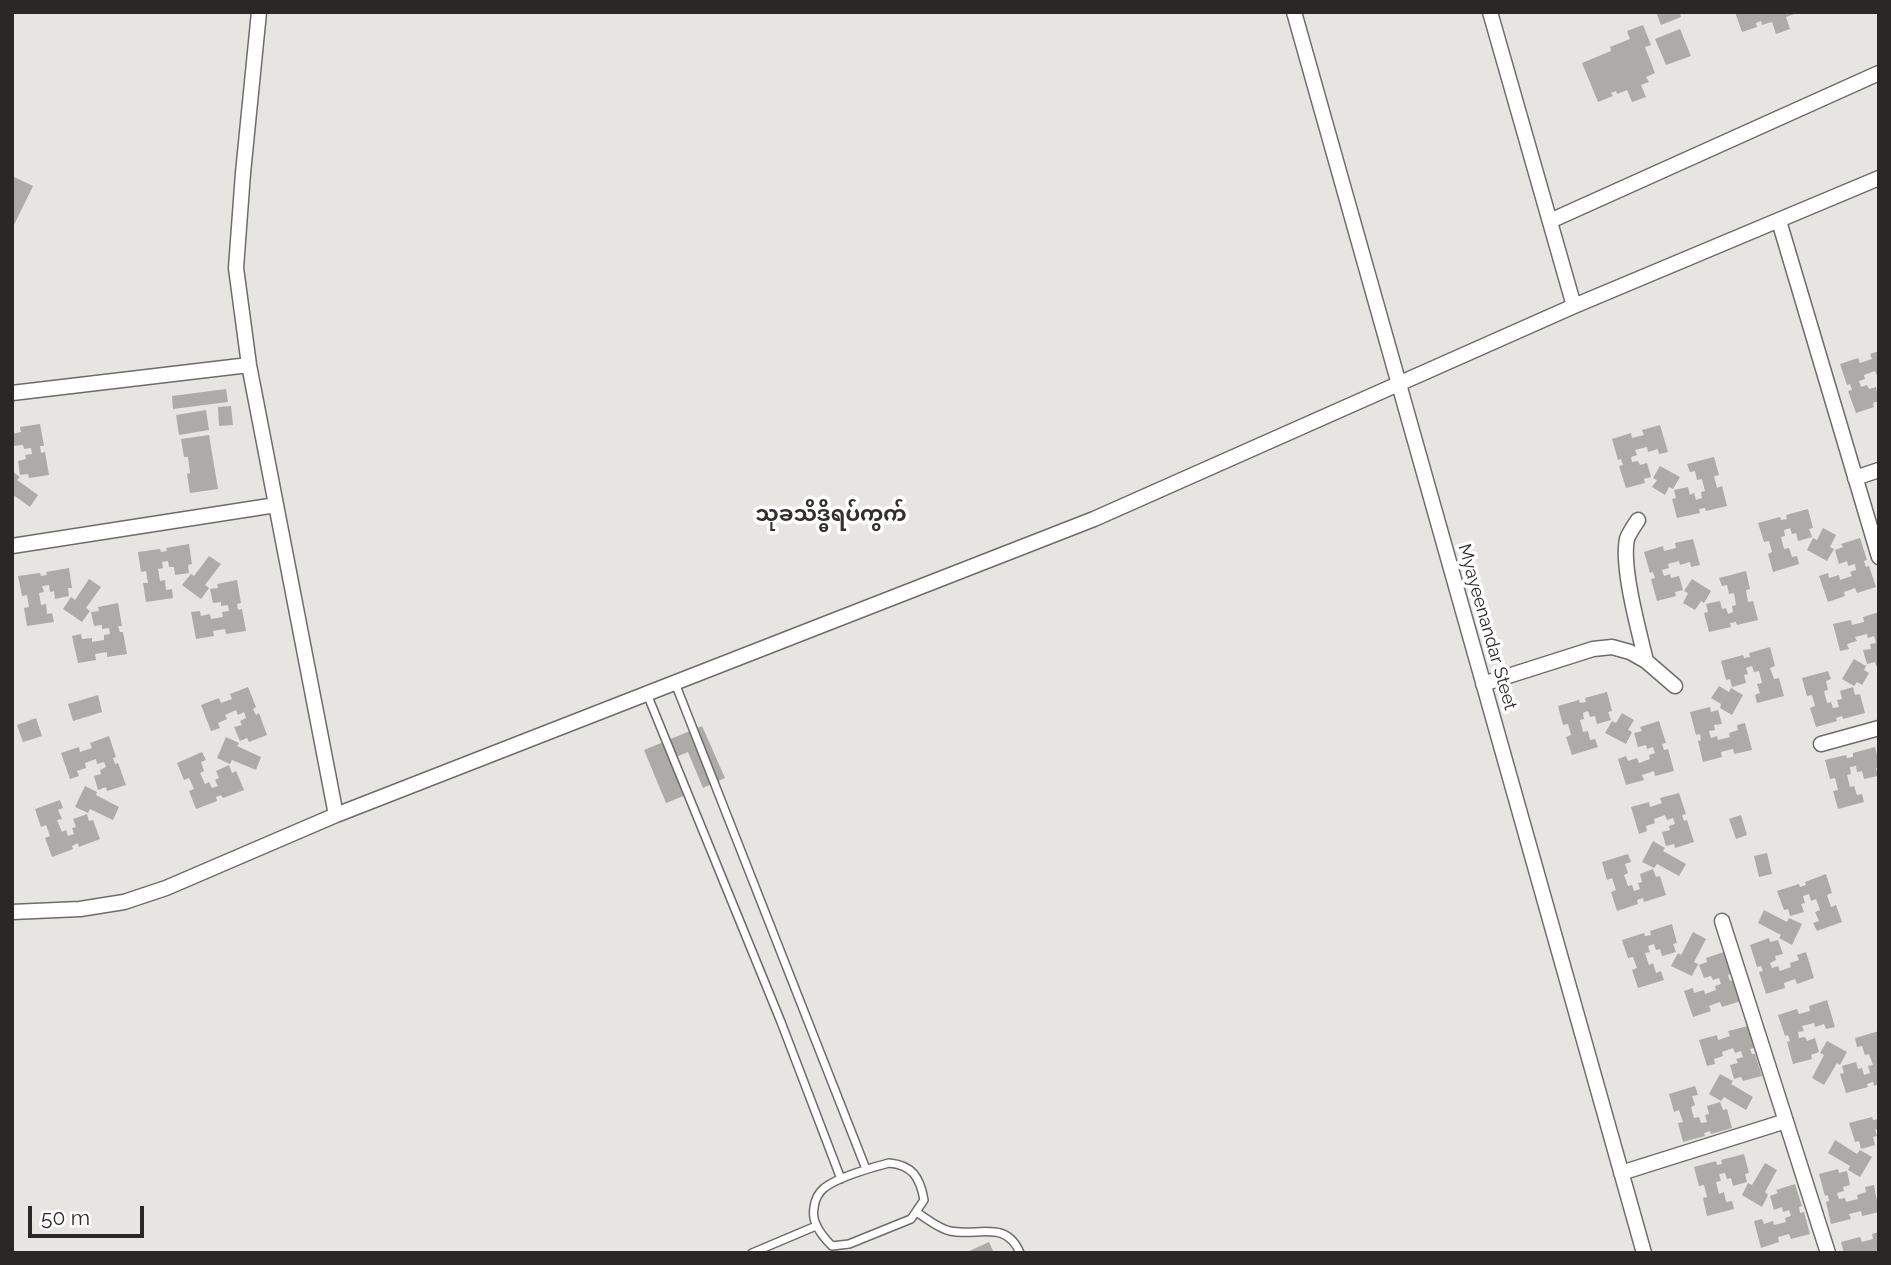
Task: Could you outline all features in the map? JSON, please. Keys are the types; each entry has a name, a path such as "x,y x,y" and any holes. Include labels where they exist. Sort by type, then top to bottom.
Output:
{"street":[{"path":"259,12 236,268 248,365 336,815"},
{"name":"Myayeenandar Steet","path":"1294,12 1644,1253"},
{"path":"1490,12 1574,306"},
{"path":"1550,221 1879,73"},
{"path":"12,912 80,909 124,902 166,888 336,815 1094,519 1574,306 1879,178"},
{"path":"1779,221 1879,557"},
{"path":"12,393 248,365"},
{"path":"1855,478 1879,470"},
{"path":"12,546 276,505"},
{"path":"1638,520 1627,538 1626,563 1646,661"},
{"path":"1483,684 1593,649 1612,647 1630,652 1646,661 1675,686"},
{"path":"1821,744 1879,727"},
{"path":"1722,921 1828,1253"},
{"path":"1621,1173 1786,1121"}],"lane":[{"path":"675,683 866,1169"},
{"path":"647,694 781,1022 841,1180"},
{"path":"889,1163 903,1164 913,1172 922,1188 924,1200 911,1219 830,1250 816,1226 813,1213 816,1202 822,1189 866,1169 889,1163"},
{"path":"916,1212 948,1231 990,1230 1006,1234 1018,1246 1020,1253"},
{"path":"752,1253 816,1226"}],"building":[{"path":"1656,12 1680,12 1681,17 1661,25"},
{"path":"1735,12 1794,14 1786,17 1790,29 1776,34 1772,22 1762,25 1761,21 1756,23 1757,27 1742,32"},
{"path":"1643,25 1651,45 1645,47 1655,73 1646,77 1649,82 1641,85 1646,97 1632,102 1627,90 1617,94 1616,91 1611,93 1613,96 1598,102 1582,63 1611,51 1610,47 1630,39 1627,31"},
{"path":"1680,29 1691,56 1666,65 1655,39"},
{"path":"12,176 33,186 12,229"},
{"path":"1879,351 1879,380 1875,371 1864,375 1865,379 1859,381 1861,387 1876,387 1879,401 1873,403 1874,407 1856,413 1848,391 1852,390 1850,384 1847,385 1840,364 1858,358 1860,363 1872,359 1870,354"},
{"path":"226,389 228,402 173,409 172,396"},
{"path":"231,406 233,425 219,426 218,407"},
{"path":"206,410 209,430 179,435 176,415"},
{"path":"40,424 44,446 40,446 41,453 45,452 49,475 29,478 28,474 20,475 18,461 26,459 25,455 32,454 31,448 24,449 23,445 12,446 12,434 21,432 20,427"},
{"path":"1660,425 1668,452 1659,454 1658,449 1648,452 1647,447 1635,450 1637,455 1631,457 1632,462 1638,461 1640,465 1647,463 1651,477 1644,479 1645,483 1626,488 1619,466 1623,465 1621,459 1618,460 1612,439 1631,433 1632,438 1644,435 1642,430"},
{"path":"209,435 218,489 190,493 188,457 184,457 181,439"},
{"path":"1714,457 1719,475 1714,476 1717,488 1722,486 1727,506 1706,511 1705,508 1699,509 1700,513 1677,518 1672,499 1676,498 1674,490 1688,487 1690,495 1694,493 1696,500 1702,498 1701,492 1705,491 1702,479 1697,480 1695,471 1690,472 1687,464"},
{"path":"1660,466 1680,477 1673,489 1669,487 1665,495 1652,487 1657,480 1653,478"},
{"path":"12,471 20,477 17,480 38,495 30,507 12,494"},
{"path":"1808,509 1813,528 1809,529 1812,537 1798,541 1796,533 1792,534 1790,528 1784,530 1785,536 1781,537 1784,549 1789,548 1792,557 1797,556 1799,564 1773,572 1768,554 1772,552 1769,541 1764,542 1758,523 1780,517 1781,520 1787,519 1786,515"},
{"path":"1823,528 1836,535 1830,547 1834,549 1827,561 1807,550 1813,538 1817,540"},
{"path":"1860,538 1867,560 1864,561 1866,567 1869,566 1876,587 1857,593 1855,588 1844,592 1845,596 1828,602 1819,576 1828,573 1829,578 1839,575 1840,580 1852,576 1850,572 1856,570 1855,564 1848,566 1847,561 1839,564 1835,550 1843,547 1841,544"},
{"path":"1693,539 1700,565 1691,567 1690,562 1680,565 1679,561 1668,564 1669,568 1662,570 1664,576 1679,576 1683,590 1675,592 1676,596 1657,601 1651,579 1655,578 1653,572 1650,573 1644,552 1663,546 1664,551 1676,548 1675,543"},
{"path":"189,544 192,564 188,565 189,573 175,575 174,567 169,567 168,561 162,562 163,568 158,569 160,581 165,580 166,590 172,589 173,598 146,602 143,583 148,583 146,571 141,572 138,552 160,549 161,552 167,551 166,548"},
{"path":"209,556 221,564 205,585 209,588 201,599 182,585 191,574 194,576"},
{"path":"69,568 72,588 68,588 69,596 55,599 54,591 50,592 49,585 42,586 44,592 39,593 41,605 46,604 47,614 52,613 54,622 27,626 24,608 29,607 27,595 22,596 18,576 40,573 41,576 47,575 46,572"},
{"path":"1746,571 1750,589 1746,590 1748,602 1753,601 1758,620 1737,625 1736,622 1730,623 1731,627 1709,632 1704,613 1708,612 1706,604 1720,601 1722,609 1726,608 1728,614 1733,612 1732,606 1736,605 1734,593 1729,594 1727,585 1722,586 1719,578"},
{"path":"89,579 101,587 86,608 90,611 82,622 63,609 71,597 75,600"},
{"path":"1692,579 1711,591 1704,603 1701,601 1695,610 1683,603 1688,593 1684,591"},
{"path":"237,580 241,603 237,604 238,610 242,609 246,631 226,634 225,629 213,631 214,636 196,639 191,612 200,611 201,616 210,614 211,619 223,617 222,612 229,611 228,605 213,603 210,589 218,588 217,584"},
{"path":"118,603 122,626 118,626 120,632 123,632 127,654 107,657 107,652 95,654 96,660 78,663 72,636 81,634 82,639 92,638 92,642 104,640 104,635 110,634 109,628 94,626 91,612 99,611 98,607"},
{"path":"1879,612 1879,666 1876,666 1875,662 1867,664 1863,650 1871,649 1870,644 1876,643 1874,636 1868,638 1867,634 1855,637 1857,641 1847,644 1849,649 1840,651 1833,624 1851,620 1852,625 1864,622 1863,617"},
{"path":"1770,647 1775,666 1770,668 1774,679 1779,678 1784,696 1757,703 1755,695 1760,693 1757,684 1762,683 1759,671 1754,672 1752,666 1746,668 1746,683 1732,687 1730,679 1726,680 1721,661 1743,655 1744,658 1750,657 1749,653"},
{"path":"1854,659 1866,666 1864,670 1869,673 1862,685 1857,682 1854,686 1842,679"},
{"path":"1828,671 1831,679 1826,681 1828,690 1824,691 1827,703 1831,702 1833,708 1839,707 1837,700 1842,699 1840,691 1853,687 1855,695 1860,694 1865,713 1843,719 1842,716 1836,718 1837,721 1816,727 1810,708 1815,706 1812,695 1807,696 1802,678"},
{"path":"1719,686 1729,692 1731,688 1743,695 1732,715 1720,708 1721,704 1711,698"},
{"path":"248,687 256,707 253,709 256,715 259,713 267,735 249,742 247,738 240,741 234,727 242,725 240,721 246,718 244,712 238,715 236,710 225,715 227,719 218,723 220,728 211,731 201,705 219,698 221,703 232,699 230,694"},
{"path":"1607,692 1612,711 1608,712 1611,720 1597,724 1595,716 1590,717 1588,711 1583,713 1584,719 1580,720 1583,732 1588,731 1590,740 1595,739 1598,747 1572,755 1566,737 1571,735 1568,724 1563,725 1558,706 1579,700 1580,703 1586,702 1585,698"},
{"path":"98,695 102,712 73,721 68,704"},
{"path":"1710,707 1711,712 1718,710 1722,724 1714,725 1715,730 1709,731 1711,738 1717,736 1718,740 1730,737 1729,733 1738,730 1737,725 1745,723 1752,750 1734,754 1733,749 1721,752 1722,757 1703,762 1698,741 1701,740 1700,734 1696,735 1690,712"},
{"path":"1622,713 1634,720 1628,730 1632,732 1626,744 1605,733 1612,721 1616,723"},
{"path":"36,718 42,736 23,742 17,725"},
{"path":"1659,721 1666,743 1662,744 1664,750 1668,749 1674,771 1655,776 1654,771 1642,775 1644,780 1626,785 1618,759 1626,756 1628,761 1637,758 1639,763 1650,759 1649,755 1655,753 1653,747 1638,747 1634,733 1642,731 1640,727"},
{"path":"702,726 725,778 703,788 688,752 676,757 691,793 666,803 644,750"},
{"path":"109,736 116,757 113,758 115,764 118,763 126,785 107,791 106,787 98,790 94,776 101,774 100,770 106,767 104,762 97,764 96,759 85,763 86,768 77,771 79,776 70,779 61,753 79,747 80,752 92,748 90,743"},
{"path":"226,737 239,743 237,746 261,757 256,770 232,760 230,764 217,758"},
{"path":"1875,747 1879,763 1876,768 1878,776 1864,779 1862,771 1857,772 1856,766 1850,767 1851,774 1847,775 1850,787 1854,786 1857,795 1862,794 1864,802 1838,809 1833,791 1838,790 1835,778 1830,779 1825,760 1846,755 1847,758 1853,757 1853,753"},
{"path":"202,752 206,760 201,762 204,771 200,773 205,784 209,782 212,788 218,786 215,780 219,778 216,771 229,765 232,773 236,771 244,790 223,798 221,795 216,797 217,801 196,809 189,791 194,789 189,778 184,780 177,763"},
{"path":"85,786 119,807 113,820 90,809 88,813 75,807"},
{"path":"1679,793 1686,814 1682,815 1684,821 1687,820 1694,842 1675,848 1674,844 1666,846 1662,832 1670,830 1669,826 1675,824 1673,818 1667,820 1665,815 1654,819 1655,823 1646,826 1647,831 1639,834 1631,807 1649,802 1650,807 1662,803 1660,798"},
{"path":"60,800 63,808 58,810 62,819 57,820 62,832 66,830 68,836 74,834 72,828 76,827 73,819 87,814 89,821 93,820 100,839 79,847 78,843 72,846 73,849 52,857 45,838 50,836 46,825 41,827 35,809"},
{"path":"1741,815 1747,835 1736,839 1729,819"},
{"path":"1653,841 1665,848 1663,851 1686,864 1679,876 1657,864 1654,868 1642,862"},
{"path":"1767,853 1772,874 1759,877 1754,856"},
{"path":"1628,854 1631,862 1625,864 1628,873 1624,875 1628,886 1632,885 1634,891 1640,889 1640,874 1653,869 1656,877 1660,876 1666,895 1644,902 1643,898 1637,900 1638,904 1617,911 1611,892 1616,890 1612,878 1607,880 1602,862"},
{"path":"1826,874 1832,893 1827,895 1831,907 1836,905 1842,922 1817,931 1813,923 1819,921 1815,912 1820,910 1816,899 1811,901 1809,894 1803,896 1805,903 1801,904 1804,912 1790,916 1788,909 1784,910 1777,891 1799,884 1800,887 1806,885 1805,882"},
{"path":"1764,910 1787,922 1789,918 1802,924 1792,945 1779,938 1781,935 1758,923"},
{"path":"1672,924 1677,943 1673,944 1676,952 1662,956 1660,949 1656,950 1654,944 1648,946 1650,952 1645,953 1649,965 1653,963 1656,973 1661,971 1664,980 1638,988 1632,970 1637,968 1633,957 1628,958 1622,940 1644,933 1645,936 1651,935 1650,931"},
{"path":"1693,932 1706,939 1694,962 1698,964 1692,976 1671,966 1678,953 1681,955"},
{"path":"1769,938 1770,942 1778,940 1783,954 1775,956 1776,960 1770,963 1772,968 1778,966 1780,971 1791,967 1790,963 1799,960 1797,955 1806,952 1814,978 1797,984 1795,979 1784,983 1785,988 1766,994 1759,972 1763,971 1761,966 1757,967 1750,945"},
{"path":"1724,952 1732,974 1728,975 1730,981 1734,980 1741,1001 1722,1007 1720,1002 1709,1006 1711,1011 1693,1017 1684,991 1693,988 1694,993 1704,990 1705,994 1716,990 1715,986 1721,984 1719,978 1704,978 1699,965 1707,962 1706,958"},
{"path":"1827,1000 1835,1027 1826,1029 1824,1024 1815,1027 1814,1023 1802,1026 1804,1031 1798,1032 1799,1038 1805,1037 1807,1041 1815,1038 1819,1052 1811,1055 1812,1059 1793,1064 1787,1042 1790,1041 1788,1035 1785,1036 1778,1015 1797,1009 1799,1014 1810,1011 1809,1006"},
{"path":"1748,1026 1754,1048 1750,1049 1752,1054 1755,1054 1762,1076 1743,1081 1741,1077 1734,1079 1730,1065 1738,1063 1736,1059 1743,1057 1741,1051 1735,1053 1733,1048 1722,1052 1723,1056 1714,1059 1715,1064 1707,1066 1699,1040 1717,1035 1718,1040 1730,1036 1728,1031"},
{"path":"1879,1031 1879,1084 1874,1086 1873,1082 1867,1084 1868,1087 1846,1093 1840,1074 1844,1073 1842,1066 1856,1062 1864,1075 1870,1073 1868,1066 1873,1065 1862,1046 1857,1047 1855,1038"},
{"path":"1827,1041 1847,1052 1824,1085 1812,1078 1824,1055 1820,1053"},
{"path":"1720,1074 1753,1097 1746,1110 1724,1097 1721,1101 1709,1094"},
{"path":"1695,1086 1698,1095 1692,1096 1695,1105 1691,1107 1694,1118 1699,1117 1701,1123 1707,1122 1707,1106 1720,1102 1723,1110 1727,1109 1732,1128 1711,1134 1710,1131 1704,1133 1705,1136 1683,1142 1678,1123 1683,1122 1679,1110 1674,1112 1669,1094"},
{"path":"1872,1117 1873,1120 1879,1119 1879,1129 1875,1130 1877,1136 1873,1137 1875,1145 1861,1149 1859,1141 1855,1142 1849,1123"},
{"path":"1835,1140 1857,1154 1860,1150 1872,1157 1860,1177 1848,1170 1850,1166 1828,1153"},
{"path":"1744,1154 1749,1173 1745,1174 1747,1182 1733,1186 1731,1178 1727,1179 1725,1173 1719,1174 1721,1181 1716,1182 1719,1194 1724,1192 1726,1202 1732,1201 1734,1209 1707,1216 1703,1198 1707,1197 1704,1185 1699,1186 1694,1167 1716,1161 1717,1165 1722,1164 1721,1160"},
{"path":"1765,1163 1777,1170 1765,1192 1768,1195 1762,1207 1742,1195 1748,1183 1752,1185"},
{"path":"1838,1169 1839,1173 1847,1171 1850,1185 1837,1193 1839,1199 1845,1198 1846,1202 1858,1199 1857,1195 1866,1192 1865,1187 1874,1185 1879,1212 1862,1216 1861,1211 1849,1214 1851,1219 1831,1224 1826,1202 1829,1201 1828,1195 1825,1196 1819,1174"},
{"path":"1795,1184 1802,1206 1799,1207 1800,1213 1804,1212 1810,1234 1791,1239 1789,1234 1778,1237 1779,1242 1761,1248 1754,1221 1762,1219 1764,1224 1773,1221 1774,1225 1786,1222 1785,1218 1791,1216 1789,1210 1783,1212 1782,1207 1774,1210 1770,1196 1778,1193 1776,1190"},
{"path":"1879,1232 1879,1250 1869,1253 1844,1253 1841,1242 1860,1237 1862,1242 1873,1239 1872,1234"},
{"path":"989,1242 994,1253 965,1253"}],"district":[{"name":"သုခသိဒ္ဓိရပ်ကွက်","path":"831,515"}]}
